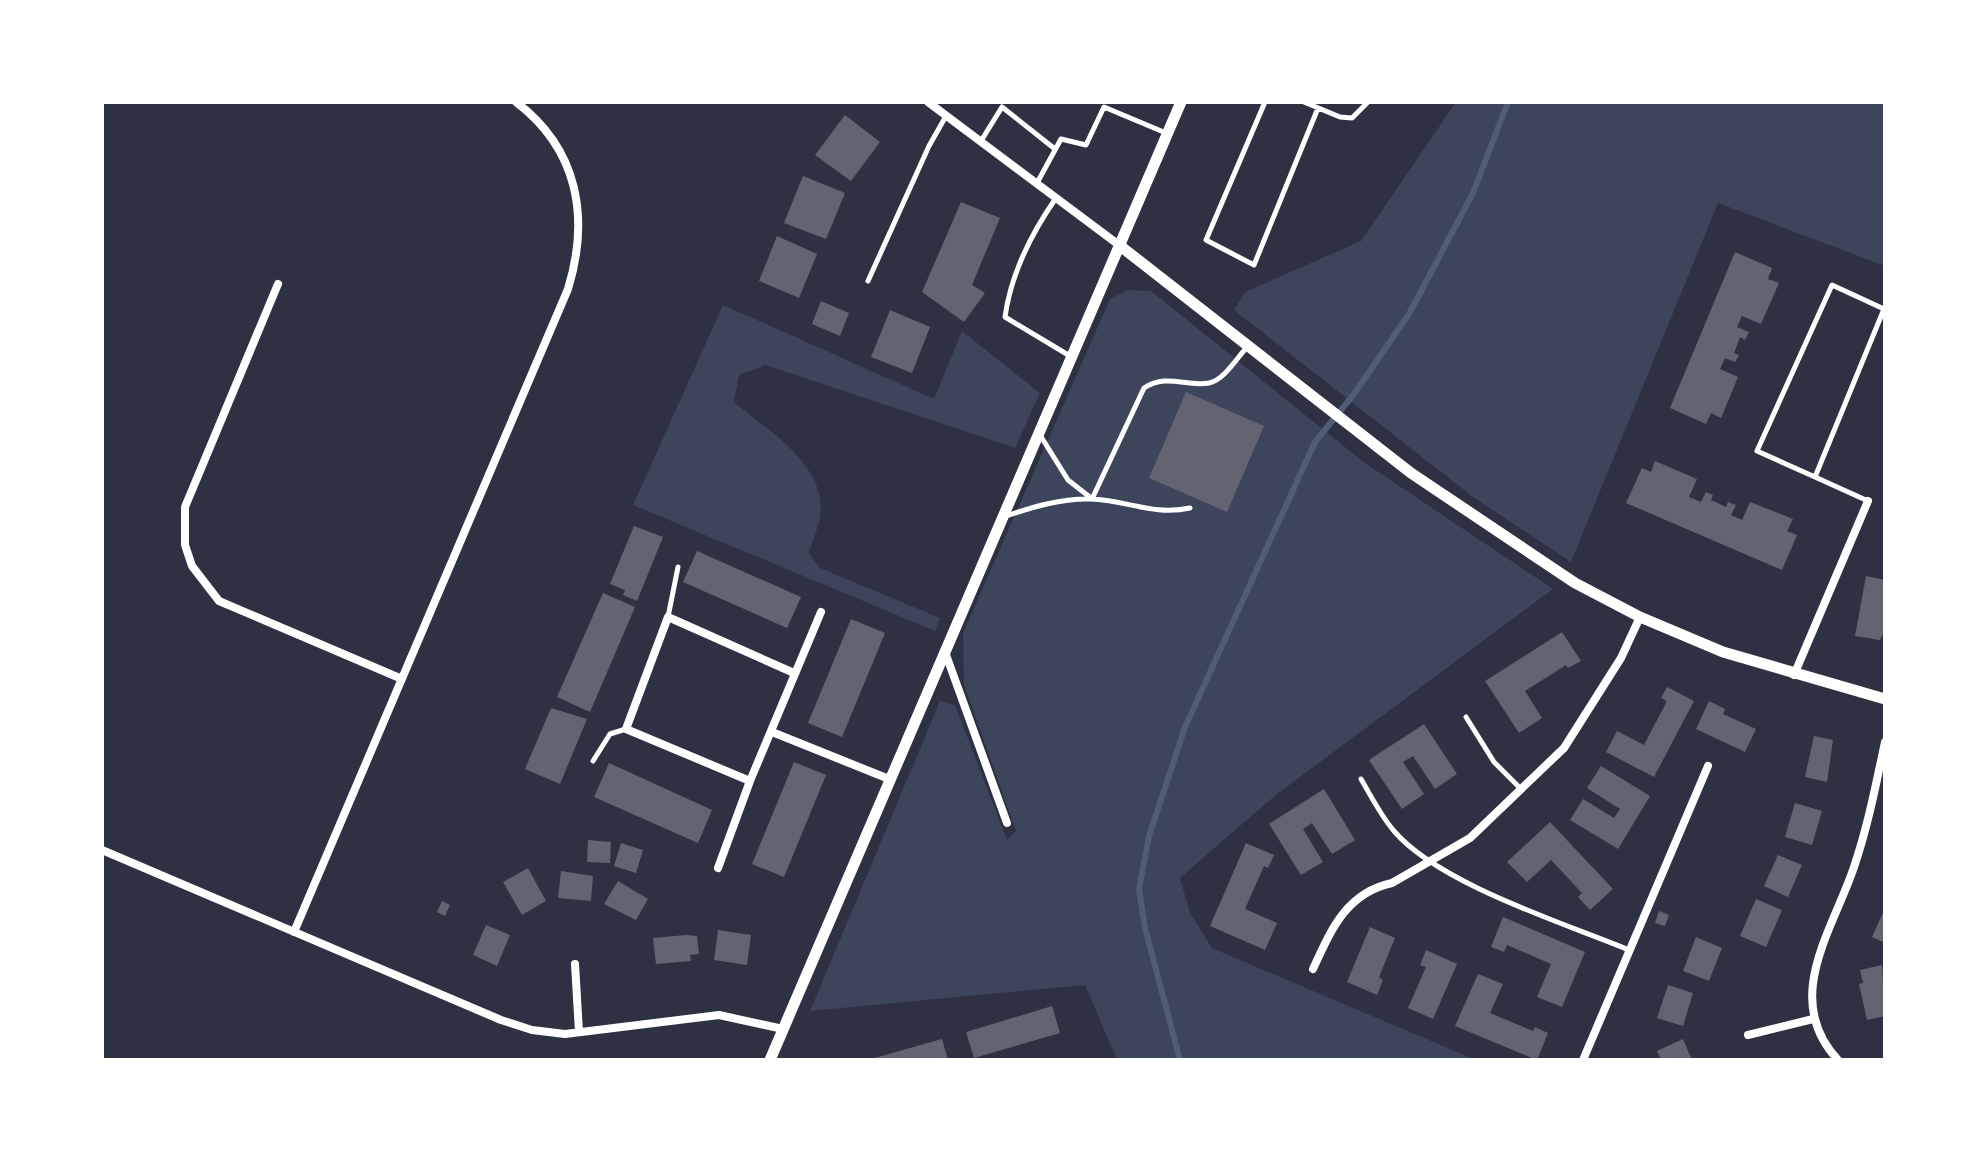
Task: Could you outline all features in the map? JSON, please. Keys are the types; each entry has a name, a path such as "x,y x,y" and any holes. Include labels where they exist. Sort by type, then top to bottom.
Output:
{"street":[{"path":"294,932 568,289 581,234 579,206 557,146 543,125 516,102"},
{"path":"928,102 1467,514 1575,583 1640,617 1723,652 1885,699"},
{"path":"770,1060 1181,102"},
{"path":"278,284 191,488 183,527 192,566 208,591 231,608 402,679"},
{"path":"1794,675 1868,501"},
{"path":"718,868 750,781 821,612"},
{"path":"750,781 626,729 668,617 794,673"},
{"path":"1313,969 1331,929 1350,902 1470,838 1564,748 1621,658 1640,617"},
{"path":"945,652 1007,823"},
{"path":"772,732 889,779"},
{"path":"1838,1060 1813,1019 1816,958 1861,844 1885,742"},
{"path":"1583,1060 1708,766"},
{"path":"102,850 501,1020 532,1030 579,1032 719,1015 783,1029"},
{"path":"575,964 579,1032"},
{"path":"1748,1035 1813,1019"}],"lane":[{"path":"1265,102 1206,240 1254,265 1318,108"},
{"path":"1304,102 1340,117 1352,118 1368,102"},
{"path":"1036,184 1061,139 1086,145 1105,105 1167,134"},
{"path":"980,142 1002,107 1055,149"},
{"path":"868,281 929,146 946,116"},
{"path":"1056,198 1033,231 1008,295 1005,317 1071,357"},
{"path":"1815,477 1884,309 1832,285 1757,451 1868,501"},
{"path":"1092,499 1144,388 1156,380 1208,383 1220,377 1248,346"},
{"path":"1039,432 1068,480 1092,499"},
{"path":"1001,518 1050,503 1092,499 1146,510 1190,508"},
{"path":"668,617 678,567"},
{"path":"1466,717 1494,762 1521,789"},
{"path":"593,761 610,734 626,729"},
{"path":"1361,779 1394,832 1429,862 1481,888 1630,950"}],"shaded area":[{"path":"1456,102 1885,102 1885,266 1718,203 1571,562 1473,497 1234,310 1245,292 1361,241"},
{"path":"1127,290 1151,291 1365,463 1553,589 1277,794 1180,878 1190,913 1212,948 1476,1060 1117,1060 1085,985 810,1011 940,701 955,705 1007,840 1016,831 964,685 963,633 1110,299"},
{"path":"723,305 934,399 962,331 1040,393 1015,448 765,365 739,375 734,402 792,450 815,481 820,498 820,517 809,553 820,568 940,618 935,631 633,505"}],"building":[{"path":"845,115 880,142 851,181 815,155"},
{"path":"803,176 845,193 826,239 784,223"},
{"path":"961,202 1000,218 972,285 985,293 964,322 922,292"},
{"path":"777,236 817,254 799,298 759,281"},
{"path":"1735,252 1772,268 1768,279 1779,283 1761,324 1742,316 1737,327 1749,332 1745,340 1740,337 1734,353 1739,355 1735,362 1725,358 1720,369 1738,377 1721,418 1711,413 1706,424 1670,408"},
{"path":"821,301 849,313 840,336 812,324"},
{"path":"890,310 930,327 912,373 871,357"},
{"path":"1186,392 1264,426 1227,512 1149,478"},
{"path":"1655,461 1697,479 1689,497 1701,502 1706,492 1713,495 1711,500 1726,507 1728,502 1736,505 1731,515 1742,520 1750,502 1793,519 1787,531 1797,535 1782,570 1626,503 1642,468 1651,472"},
{"path":"634,526 663,537 637,601 623,595 625,590 610,584"},
{"path":"697,551 801,597 787,628 683,582"},
{"path":"1866,576 1885,580 1885,629 1880,640 1855,636"},
{"path":"603,593 635,607 590,712 557,697"},
{"path":"851,619 885,633 842,737 808,723"},
{"path":"1562,632 1581,661 1568,668 1566,665 1525,691 1542,718 1519,733 1485,681"},
{"path":"1667,687 1694,701 1654,777 1606,752 1617,731 1644,745 1667,701 1661,698"},
{"path":"1709,701 1725,709 1723,714 1756,729 1745,752 1696,729"},
{"path":"551,708 587,719 560,784 525,769"},
{"path":"1424,724 1457,774 1435,789 1413,756 1403,762 1424,794 1402,809 1369,760"},
{"path":"1814,736 1833,740 1827,782 1805,777"},
{"path":"794,762 826,775 784,877 752,864"},
{"path":"609,763 712,810 698,843 594,797"},
{"path":"1601,766 1650,796 1618,849 1570,820 1583,799 1614,818 1620,809 1587,788"},
{"path":"1324,789 1355,840 1332,854 1312,823 1303,829 1323,862 1301,875 1269,824"},
{"path":"1795,803 1822,811 1812,845 1785,837"},
{"path":"1550,822 1613,889 1590,910 1578,897 1582,893 1551,860 1527,882 1507,862"},
{"path":"588,840 611,842 610,863 587,862"},
{"path":"621,843 643,850 636,873 614,866"},
{"path":"1246,843 1274,855 1268,868 1264,866 1245,909 1277,923 1265,950 1210,926"},
{"path":"1778,855 1802,865 1788,897 1764,886"},
{"path":"528,868 546,901 522,915 503,882"},
{"path":"561,871 593,876 591,901 558,898"},
{"path":"618,881 648,899 636,920 604,904"},
{"path":"1756,899 1782,910 1766,947 1740,936"},
{"path":"442,901 450,905 445,916 437,912"},
{"path":"1885,908 1885,943 1872,937"},
{"path":"1659,911 1669,915 1665,926 1655,923"},
{"path":"1503,917 1585,952 1562,1007 1537,997 1551,964 1507,945 1504,952 1491,947"},
{"path":"486,925 510,935 497,966 473,955"},
{"path":"1370,927 1395,938 1379,977 1383,980 1377,995 1347,982"},
{"path":"718,930 751,935 747,965 714,960"},
{"path":"697,936 699,954 690,955 691,961 656,964 653,938"},
{"path":"1696,937 1722,948 1709,981 1683,971"},
{"path":"1426,950 1457,964 1433,1019 1408,1008 1426,967 1420,965"},
{"path":"1882,965 1885,1016 1867,1020 1859,984 1863,983 1860,970"},
{"path":"1478,974 1503,984 1490,1013 1533,1031 1535,1027 1548,1033 1537,1060 1455,1026"},
{"path":"1668,985 1693,993 1683,1026 1657,1018"},
{"path":"1052,1006 1060,1033 974,1058 966,1032"},
{"path":"942,1039 948,1060 871,1059"},
{"path":"1683,1039 1692,1060 1661,1060 1657,1051"}],"waterway":[{"path":"1180,1060 1145,928 1139,889 1149,836 1185,727 1315,442 1354,394 1409,314 1473,193 1508,102"}]}
